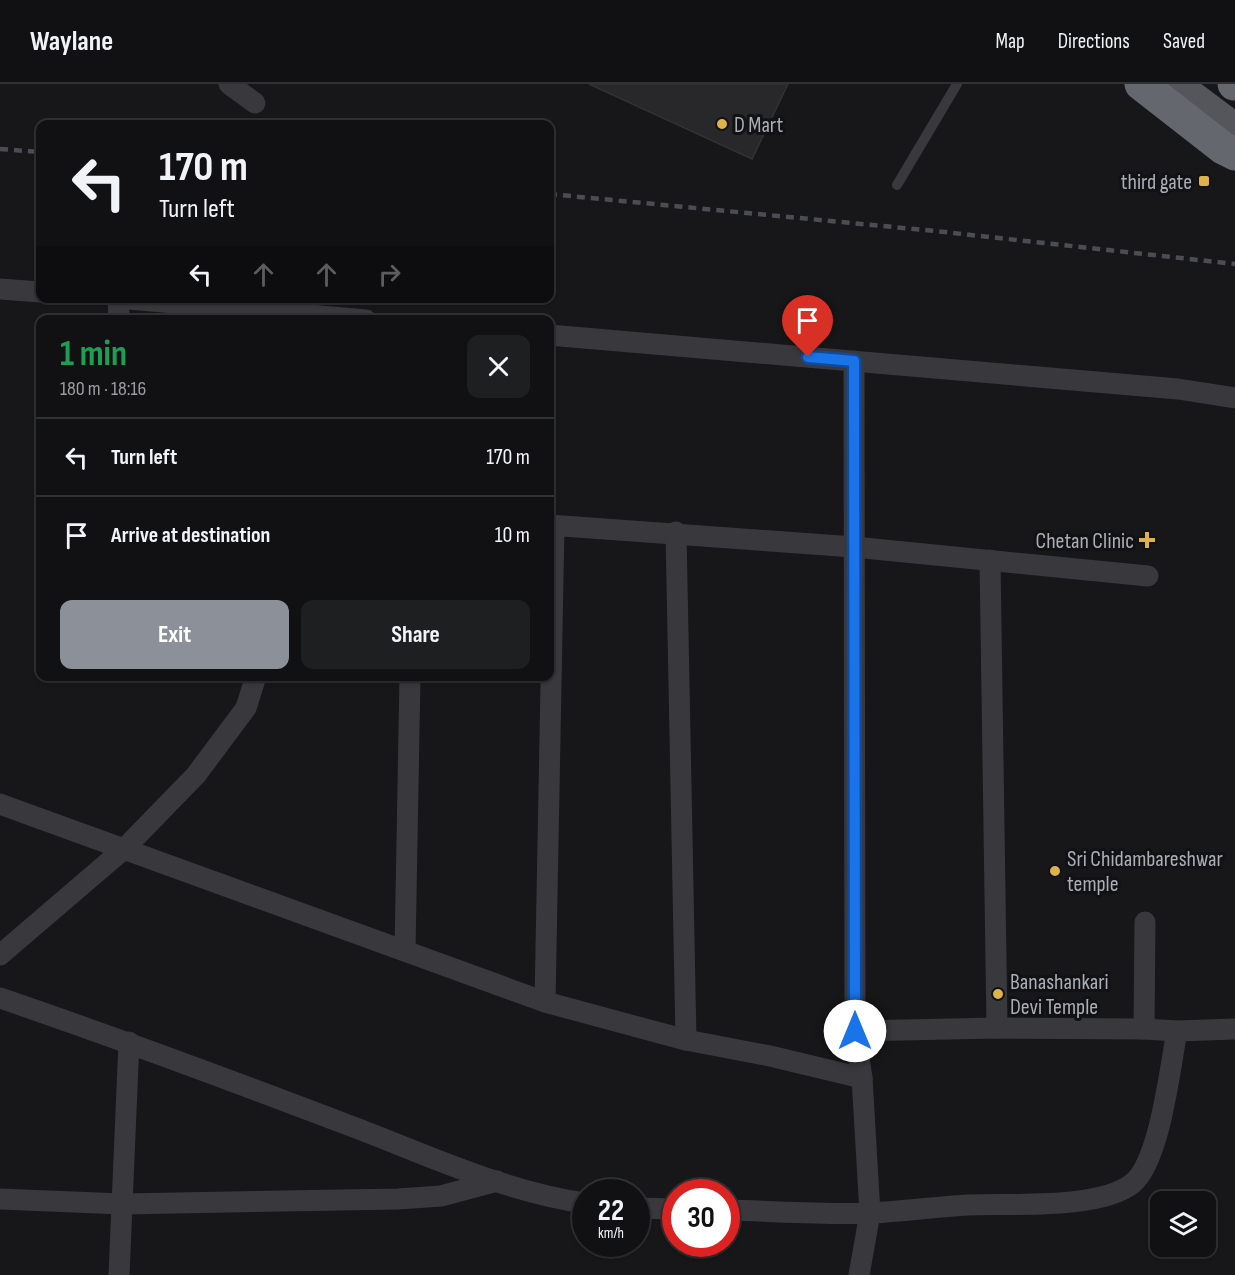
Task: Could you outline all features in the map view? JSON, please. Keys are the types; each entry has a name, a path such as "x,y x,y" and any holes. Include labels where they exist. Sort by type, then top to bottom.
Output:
{"highway":[{"path":"1141,84 1223,148 1235,154"}],"main road":[{"path":"1174,84 1235,130"}],"street":[{"path":"229,84 255,103"},
{"path":"0,288 36,292"},
{"path":"162,303 268,315"},
{"path":"554,335 1178,389 1235,398"},
{"path":"854,361 855,1031 862,1078 870,1213 860,1275"},
{"path":"554,525 676,532 854,547 1149,576"},
{"path":"676,532 686,1040"},
{"path":"990,560 997,1028"},
{"path":"0,955 125,848 196,775 246,708 254,681"},
{"path":"405,951 410,681"},
{"path":"545,1002 550,681"},
{"path":"0,804 545,1002 686,1040 770,1056 862,1078"},
{"path":"1144,1029 1145,922"},
{"path":"0,998 129,1042 497,1181 572,1201"},
{"path":"855,1031 997,1028 1177,1031 1235,1029"},
{"path":"740,1210 870,1213 968,1205 1076,1201 1111,1196 1133,1182 1146,1165 1158,1130 1177,1031"},
{"path":"119,1275 129,1042"},
{"path":"0,1199 122,1204 398,1199 441,1196 497,1181"}],"lane":[{"path":"897,185 957,84"}],"building":[{"name":"D Mart","path":"589,84 788,84 752,159"}],"railway":[{"path":"0,149 36,152"},
{"path":"554,194 935,231 1235,264"}],"place":[{"name":"D Mart","path":"722,124"},
{"name":"third gate","path":"1204,181"},
{"name":"Chetan Clinic","path":"1147,540"},
{"name":"Sri Chidambareshwar temple","path":"1055,871"},
{"name":"Banashankari Devi Temple","path":"998,994"}],"route":[{"path":"808,357 854,361 855,1031"}]}
